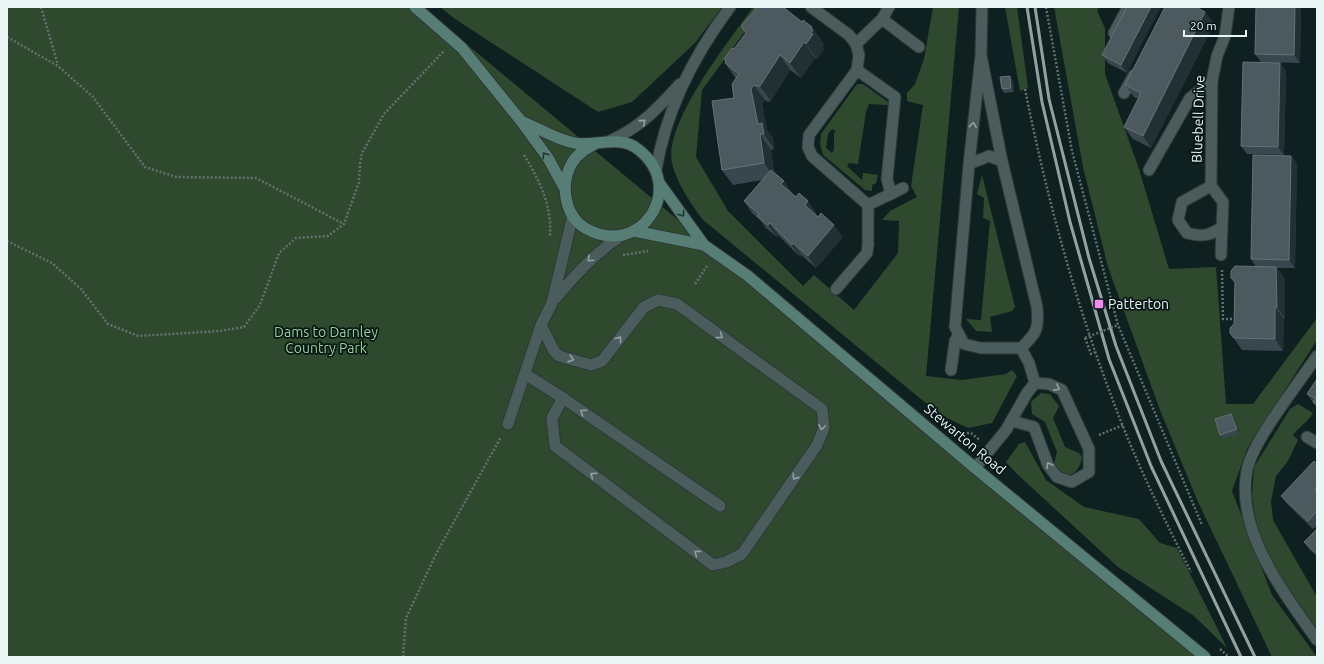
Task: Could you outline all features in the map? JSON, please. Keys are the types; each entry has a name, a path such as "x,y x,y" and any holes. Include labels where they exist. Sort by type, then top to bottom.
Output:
{"main road":[{"name":"Stewarton Road","path":"415,7 462,48 521,121 548,158 564,188 567,202 573,215 582,226 594,233 607,236 621,236 634,231 646,223 654,212 659,198 660,184"},
{"name":"Stewarton Road","path":"521,121 572,142 595,144 610,141 624,142 638,148 648,158 656,170 660,184 704,245 748,276 975,468 1205,657"},
{"name":"Stewarton Road","path":"564,188 566,175 572,162 583,151 595,144"},
{"name":"Stewarton Road","path":"634,231 704,245"}],"street":[{"path":"656,170 662,140 686,78 717,25 730,7"},
{"path":"811,7 849,34 856,44 859,55 857,70 809,135 808,147 812,156 868,205 867,253 836,289"},
{"path":"856,44 882,19 889,7"},
{"path":"981,55 1002,161 1037,306 1038,322 1035,334 1021,348 981,348 964,344 955,327 969,164 981,55 982,7"},
{"path":"1114,33 1128,7"},
{"name":"Bluebell Drive","path":"1211,186 1212,81 1217,56 1225,36 1229,7"},
{"path":"882,19 919,47"},
{"path":"1124,93 1138,67"},
{"path":"857,70 895,97 887,179 891,194"},
{"path":"610,141 640,124 686,78"},
{"path":"1149,170 1190,98 1212,81"},
{"path":"969,164 989,156 1002,161"},
{"path":"1221,255 1223,202 1211,186 1182,202 1178,220 1187,233 1200,236 1213,234 1222,227"},
{"path":"868,205 903,188"},
{"path":"552,303 573,215"},
{"path":"508,424 541,324 552,303 582,267 606,246 621,236"},
{"path":"541,324 554,351 559,356 591,365 602,361 644,307 658,300 677,304 822,409 824,428 817,445 742,554 726,562 713,565 555,446 552,418 563,398"},
{"path":"951,370 955,341 959,334"},
{"path":"1021,348 1029,363 1035,383"},
{"path":"1317,356 1260,440 1247,469 1246,491 1248,518 1262,552 1281,589 1317,640"},
{"path":"525,374 563,398 720,506"},
{"path":"975,468 1012,421 1027,393 1035,383"},
{"path":"1012,421 1034,427 1048,465 1057,477 1072,482 1089,472 1090,449 1062,390 1049,384 1035,383"},
{"path":"1307,437 1317,443"}],"path":[{"path":"41,7 58,66"},
{"path":"1046,7 1072,151 1118,325 1202,525"},
{"path":"7,37 58,66 93,97 145,167 176,177 256,178 344,224"},
{"path":"7,241 52,263 81,289 108,324 138,336 220,331 244,327 260,305 279,254 296,238 328,236 344,224 359,182 362,153 384,114 452,40"},
{"path":"1025,89 1040,164 1066,264 1096,352 1123,425 1169,529 1191,572"},
{"path":"1221,255 1223,319 1240,320"},
{"path":"695,284 708,264"},
{"path":"1096,352 1091,354 1085,338 1118,325"},
{"path":"403,657 406,618 436,554 508,424"},
{"path":"1086,440 1123,425"},
{"path":"1225,654 1229,657"}],"green space":[{"name":"Dams to Darnley Country Park","path":"7,7 422,7 1204,657 7,657"},
{"path":"440,7 722,7 695,43 632,102 598,112 455,19"},
{"path":"753,7 763,7 702,90 696,157 728,211 803,286 814,275 854,310 898,253 899,221 882,220 890,211 917,197 911,186 923,105 907,101 907,93 915,84 924,59 933,7 959,7 926,376 961,380 1006,374 1012,370 1017,376 992,423 968,428 947,418 922,400 702,219 684,192 674,171 672,163 672,146 678,126 688,104 701,82"},
{"path":"1005,7 1017,7 1028,88 1020,91"},
{"path":"1054,7 1099,7 1097,11 1105,28 1105,74 1138,166 1169,269 1216,267 1226,404 1253,404 1317,318 1317,340 1247,449 1232,491 1272,595 1317,657 1272,657 1198,502 1160,410 1108,267 1083,167"},
{"path":"857,84 863,84 888,102 888,105 869,104 866,112 858,164 849,163 847,166 862,180 863,173 878,175 876,183 872,185 872,191 865,190 823,155 820,144 821,134","holes":["832,129 836,131 834,133 834,150 832,153 826,148 828,134"]},
{"path":"982,175 1015,307 1012,311 990,317 992,332 976,331 966,319 981,320 990,221 983,218 984,198 977,194"},
{"path":"1041,393 1050,394 1059,406 1053,418 1065,447 1079,453 1082,457 1078,469 1071,474 1067,475 1063,473 1058,470 1054,464 1057,452 1045,422 1032,414 1031,402"},
{"path":"1298,404 1313,413 1293,435 1298,440 1288,461 1276,476 1271,501 1273,520 1317,597 1317,629 1271,564 1258,533 1252,497 1254,467 1290,409"},
{"path":"1025,442 1046,480 1084,507 1139,519 1160,543 1177,548 1227,648 1194,616 1118,567 1016,473 1006,462 1019,444"}],"building":[{"path":"754,7 783,7 802,22 803,20 812,27 811,28 813,30 811,33 813,34 806,44 804,42 790,63 780,55 760,86 754,85 751,89 758,124 762,123 764,134 760,134 764,163 722,170 712,101 734,98 732,84 739,74 725,63 726,61 724,59 746,33 742,28 742,25 756,9"},
{"path":"1127,7 1151,7 1121,65 1102,55"},
{"path":"1165,7 1196,7 1205,12 1143,136 1124,127 1141,93 1125,85"},
{"path":"1256,7 1295,7 1294,55 1255,54"},
{"path":"1243,62 1280,63 1278,147 1241,146"},
{"path":"1010,76 1011,88 1002,89 1000,77"},
{"path":"1253,155 1291,156 1289,260 1251,259"},
{"path":"771,170 784,181 781,184 796,197 799,193 808,201 805,205 818,217 821,213 834,225 808,256 793,243 792,245 770,223 768,225 757,216 759,214 744,201"},
{"path":"1235,266 1276,267 1277,307 1275,307 1275,339 1234,338 1230,333 1230,328 1234,324 1235,282 1231,278 1231,271"},
{"path":"1317,379 1317,405 1313,402 1315,398 1307,394"},
{"path":"1231,414 1237,429 1220,435 1215,419"},
{"path":"1314,461 1317,464 1317,486 1315,489 1317,491 1317,511 1308,521 1281,496"},
{"path":"1317,529 1317,554 1304,542"}],"railway":[{"path":"1027,7 1042,102 1070,222 1109,359 1151,466 1241,657"},
{"path":"1035,7 1049,99 1089,258 1116,346 1161,461 1255,657"}],"place":[{"name":"Patterton","path":"1099,304"}]}
